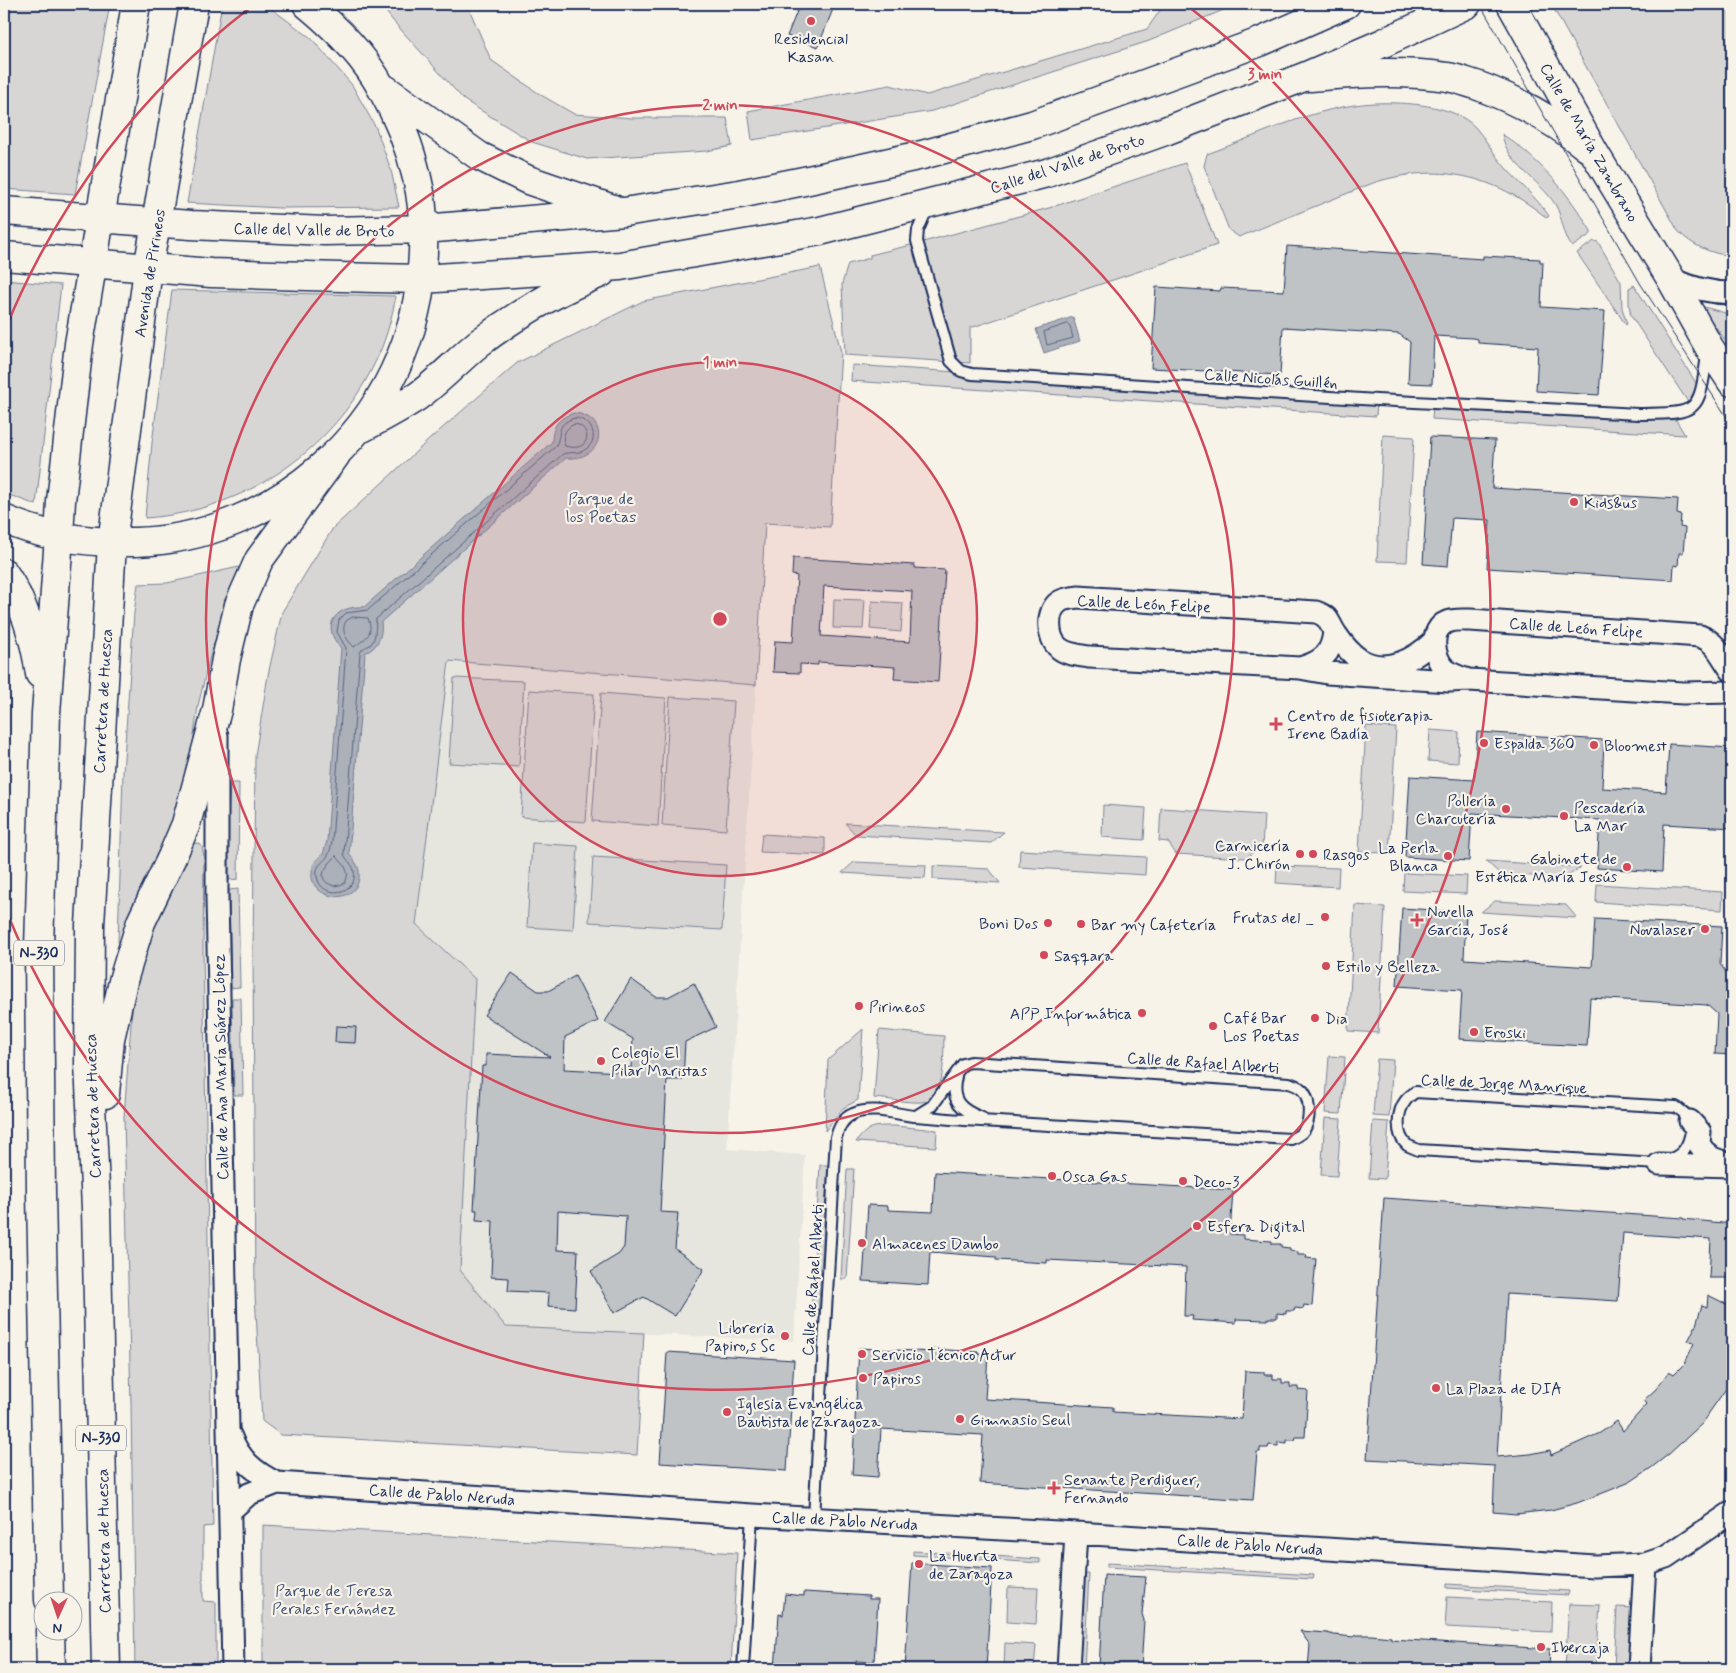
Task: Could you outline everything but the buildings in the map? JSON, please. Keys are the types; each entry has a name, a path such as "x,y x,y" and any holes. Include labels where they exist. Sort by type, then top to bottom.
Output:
{"main road":[{"path":"59,537 61,501 79,344 136,4"},
{"name":"Avenida de Pirineos","path":"112,543 148,269 194,4"},
{"path":"96,1208 108,1063 116,1009 133,944 141,922 186,824 217,710 239,606 259,560 336,454 358,430 379,401 394,374 410,334 422,279 424,229 418,180 404,132 382,87 360,56 336,28 308,4"},
{"path":"322,4 336,28"},
{"name":"Calle del Valle de Broto","path":"4,212 244,229 325,231 424,229 624,212 739,194 922,154 1032,125 1260,42 1346,4"},
{"name":"Calle del Valle de Broto","path":"4,256 211,273 422,279 620,266 820,231 1047,173 1165,131 1304,77 1467,4"},
{"name":"Calle de María Zambrano","path":"1510,4 1595,154 1671,279 1709,347 1732,382"},
{"path":"1304,77 1371,73 1448,77 1488,90 1544,116 1595,154"},
{"name":"Calle del Valle de Broto","path":"382,87 479,156 528,180 624,212"},
{"name":"Calle del Valle de Broto","path":"358,430 397,410 420,394 479,343 522,313 574,285 620,266"},
{"path":"4,519 59,537 112,543 160,541 208,531 248,516 298,487 336,454"},
{"name":"N-330","path":"49,1590 41,1193 39,948 46,713 59,537"},
{"name":"Carretera de Huesca","path":"106,1669 96,1208 89,1064 90,925 112,543"},
{"path":"4,573 24,611 37,653 46,713"},
{"path":"50,1640 51,1669"}],"street":[{"path":"1671,279 1698,289 1717,293 1732,293"},
{"name":"Calle de León Felipe","path":"1435,640 1423,652 1410,660 1394,666 1382,666 1369,664 1359,659 1334,632 1330,622 1324,615 1316,612 1078,597 1060,600 1052,608 1049,622 1051,637 1059,648 1073,654 1089,657 1300,668 1372,676 1449,681 1469,680 1684,693 1732,692"},
{"name":"Calle de León Felipe","path":"1469,680 1457,676 1444,668 1436,653 1435,640 1440,626 1448,621 1470,620 1700,636 1710,640 1716,646 1732,671"},
{"name":"Calle de León Felipe","path":"1300,668 1313,664 1323,658 1333,644 1334,632"},
{"name":"Calle de León Felipe","path":"1684,693 1700,688 1709,682 1715,675 1720,663 1720,654"},
{"name":"Calle de Ana María Suárez López","path":"217,710 217,898 233,1669"},
{"path":"1690,1121 1700,1132 1700,1144 1704,1152 1712,1158 1732,1166"},
{"path":"1659,1164 1732,1166"},
{"name":"Calle de Ana María Suárez López","path":"227,1424 234,1443 246,1463 265,1478 277,1483"},
{"name":"Calle de Pablo Neruda","path":"230,1511 249,1494 277,1483 752,1516 1076,1533 1595,1566 1645,1564 1666,1557 1732,1512"},
{"path":"1068,1669 1076,1533"},
{"path":"1639,1669 1645,1564"}],"lane":[{"name":"Calle Nicolás Guillén","path":"930,204 918,230 917,241 951,361 961,371 972,374 1387,400 1638,414 1679,414 1695,405 1699,400 1704,383 1709,347"},
{"name":"Calle de Rafael Alberti","path":"814,1518 836,1137 839,1127 844,1120 853,1114 871,1111 916,1116 992,1122 1291,1139 1303,1132 1307,1125 1308,1106 1306,1096 1300,1088 1289,1083 971,1062 963,1064 932,1106 916,1116"},
{"name":"Calle de Rafael Alberti","path":"957,1072 955,1089 958,1104 965,1111 992,1122"},
{"name":"Calle de Jorge Manrique","path":"1659,1164 1418,1150 1406,1144 1398,1123 1401,1108 1406,1098 1415,1092 1676,1107 1685,1113 1690,1121"},
{"path":"1659,1164 1672,1160 1682,1152 1689,1142 1690,1121"},
{"name":"Calle de Pablo Neruda","path":"743,1669 752,1516"}],"shaded area":[{"name":"Colegio El Pilar Maristas","path":"449,661 756,685 727,1149 805,1155 794,1341 506,1327 460,1270 475,979 416,924"}],"green space":[{"path":"4,4 110,4 75,194 4,189"},
{"path":"222,4 265,4 311,38 352,85 376,128 391,170 399,207 280,208 187,203"},
{"path":"380,4 467,4 491,60 541,95 574,114 633,118 727,118 732,146 707,151 587,159 532,142 464,100"},
{"path":"1173,4 1238,4 1149,41 932,111 752,140 748,111 890,85 927,95 1147,29 1161,9"},
{"path":"1551,4 1732,4 1732,256 1703,248 1690,241 1678,231"},
{"path":"1375,103 1428,106 1454,113 1466,119 1475,127 1501,162 1549,216 1547,218 1507,191 1486,182 1465,176 1420,174 1373,183 1239,237 1229,230 1204,166 1207,154 1310,115 1331,109"},
{"path":"1502,134 1528,154 1552,177 1573,203 1591,231 1591,234 1572,247 1555,204 1510,154"},
{"path":"1185,163 1217,245 970,328 970,363 845,355 842,284 848,264 870,258 870,255 1049,208"},
{"path":"1594,241 1598,242 1621,282 1622,308 1626,325 1577,253"},
{"name":"Parque de los Poetas","path":"820,267 841,352 830,527 765,523 756,685 449,661 416,924 475,979 460,1270 506,1327 644,1333 637,1455 281,1435 262,1421 255,1294 253,952 255,756 268,675 282,612 333,528 431,438 517,363 643,301"},
{"path":"4,280 61,285 36,505 4,493"},
{"path":"1634,285 1698,386 1688,402 1631,316 1629,288"},
{"path":"172,290 396,296 382,347 361,388 339,418 314,445 285,469 253,488 219,503 183,513 145,518 152,443"},
{"path":"1701,306 1732,315 1732,350"},
{"path":"852,365 1377,400 1376,416 851,381"},
{"path":"1433,406 1676,420 1685,435 1432,419"},
{"path":"1383,435 1414,437 1407,562 1377,561"},
{"path":"239,567 210,656 198,706 191,757 182,801 122,943 118,942 123,773 134,613 138,584 167,583"},
{"path":"834,599 865,600 863,629 833,628"},
{"path":"872,601 903,603 901,632 870,629"},
{"path":"454,678 524,681 519,767 449,763"},
{"path":"529,690 594,694 586,822 521,817"},
{"path":"601,693 666,698 658,826 592,821"},
{"path":"670,697 734,701 726,830 662,825"},
{"path":"1366,726 1396,728 1389,853 1359,852"},
{"path":"1430,730 1459,732 1458,763 1428,761"},
{"path":"230,783 239,783 238,879 229,880 228,823"},
{"path":"1103,805 1146,808 1144,840 1102,837"},
{"path":"1161,808 1264,815 1262,847 1218,845 1258,848 1246,858 1176,854 1168,842 1159,841"},
{"path":"845,823 1004,832 991,843 856,835"},
{"path":"762,834 825,838 825,855 760,852"},
{"path":"198,843 202,846 204,857 203,950 213,1526 203,1527 203,1601 216,1602 216,1669 135,1669 124,1116 132,1010 140,962 150,932 192,844"},
{"path":"532,843 578,846 573,930 527,927"},
{"path":"1020,850 1146,857 1145,875 1019,867"},
{"path":"593,857 726,865 722,930 589,922"},
{"path":"1486,861 1581,867 1565,878 1500,874"},
{"path":"854,862 926,865 925,878 842,873"},
{"path":"933,866 989,869 1000,883 933,879"},
{"path":"1277,866 1339,868 1338,887 1276,883"},
{"path":"1404,873 1467,876 1466,894 1403,891"},
{"path":"1597,884 1723,892 1722,910 1596,902"},
{"path":"238,889 240,987 231,988 229,890"},
{"path":"1495,901 1566,905 1577,918 1481,912"},
{"path":"1355,905 1385,907 1378,1033 1348,1031"},
{"path":"232,998 241,998 243,1095 234,1095"},
{"path":"863,1029 858,1100 843,1108 825,1131 828,1060"},
{"path":"879,1030 944,1036 940,1084 936,1093 930,1099 917,1102 874,1098"},
{"path":"1329,1056 1345,1057 1341,1114 1325,1113"},
{"path":"1377,1059 1393,1060 1389,1117 1373,1116"},
{"path":"1325,1118 1341,1119 1337,1176 1321,1175"},
{"path":"1373,1121 1389,1122 1385,1179 1369,1178"},
{"path":"895,1126 937,1130 936,1147 856,1142 869,1129"},
{"path":"820,1165 828,1165 818,1316 811,1315"},
{"path":"847,1169 854,1169 847,1279 841,1279"},
{"name":"Parque de Teresa Perales Fernández","path":"263,1525 737,1553 731,1669 263,1669"},
{"path":"913,1551 1040,1559 1040,1563 913,1555"},
{"path":"1107,1563 1314,1575 1313,1579 1107,1567"},
{"path":"1085,1574 1089,1574 1084,1669 1079,1669"},
{"path":"1447,1584 1569,1591 1568,1595 1447,1588"},
{"path":"1008,1587 1038,1588 1036,1624 1007,1622"},
{"path":"1447,1597 1552,1602 1551,1632 1445,1627"},
{"path":"1569,1604 1600,1605 1596,1669 1565,1669"},
{"path":"1617,1607 1635,1608 1631,1669 1614,1669"},
{"path":"1005,1643 1036,1645 1034,1669 1004,1669"}],"water":[{"path":"1073,317 1080,341 1044,353 1036,329"},
{"path":"574,413 586,416 594,422 598,429 599,438 596,446 589,453 579,457 566,458 381,622 379,640 370,651 365,653 349,854 358,866 359,879 352,891 346,895 333,896 326,894 316,887 312,880 312,870 316,860 323,854 327,841 341,648 332,632 331,624 334,618 346,609 364,607 552,442 553,431 557,423 564,417"}],"tram line":[{"path":"1480,4 1640,283 1732,425"}],"place":[{"name":"Residencial Kasan","path":"811,21"},
{"name":"Kids&us","path":"1574,502"},
{"name":"Centro de fisioterapia Irene Badía","path":"1276,724"},
{"name":"Espalda 360","path":"1484,743"},
{"name":"Bloomest","path":"1594,745"},
{"name":"Pollería Charcutería","path":"1506,809"},
{"name":"Pescadería La Mar","path":"1564,816"},
{"name":"Carnicería J. Chirón","path":"1300,854"},
{"name":"Rasgos","path":"1313,854"},
{"name":"La Perla Blanca","path":"1448,856"},
{"name":"Gabinete de Estética María Jesús","path":"1627,867"},
{"name":"Frutas del _","path":"1325,917"},
{"name":"Novella García, José","path":"1417,920"},
{"name":"Boni Dos","path":"1048,923"},
{"name":"Bar my Cafetería","path":"1081,924"},
{"name":"Novalaser","path":"1705,929"},
{"name":"Saqqara","path":"1044,955"},
{"name":"Estilo y Belleza","path":"1326,966"},
{"name":"Pirineos","path":"859,1006"},
{"name":"APP Informática","path":"1142,1013"},
{"name":"Dia","path":"1315,1018"},
{"name":"Café Bar Los Poetas","path":"1213,1026"},
{"name":"Eroski","path":"1474,1032"},
{"name":"Colegio El Pilar Maristas","path":"601,1061"},
{"name":"Osca Gas","path":"1052,1176"},
{"name":"Deco-3","path":"1183,1181"},
{"name":"Esfera Digital","path":"1197,1226"},
{"name":"Almacenes Dambo","path":"862,1243"},
{"name":"Libreria Papiro,s Sc","path":"785,1336"},
{"name":"Servicio Técnico Actur","path":"862,1354"},
{"name":"Papiros","path":"863,1378"},
{"name":"La Plaza de DIA","path":"1436,1388"},
{"name":"Iglesia Evangélica Bautista de Zaragoza","path":"727,1412"},
{"name":"Gimnasio Seul","path":"960,1419"},
{"name":"Senante Perdiguer, Fernando","path":"1054,1488"},
{"name":"La Huerta de Zaragoza","path":"919,1564"},
{"name":"Ibercaja","path":"1541,1647"}]}
